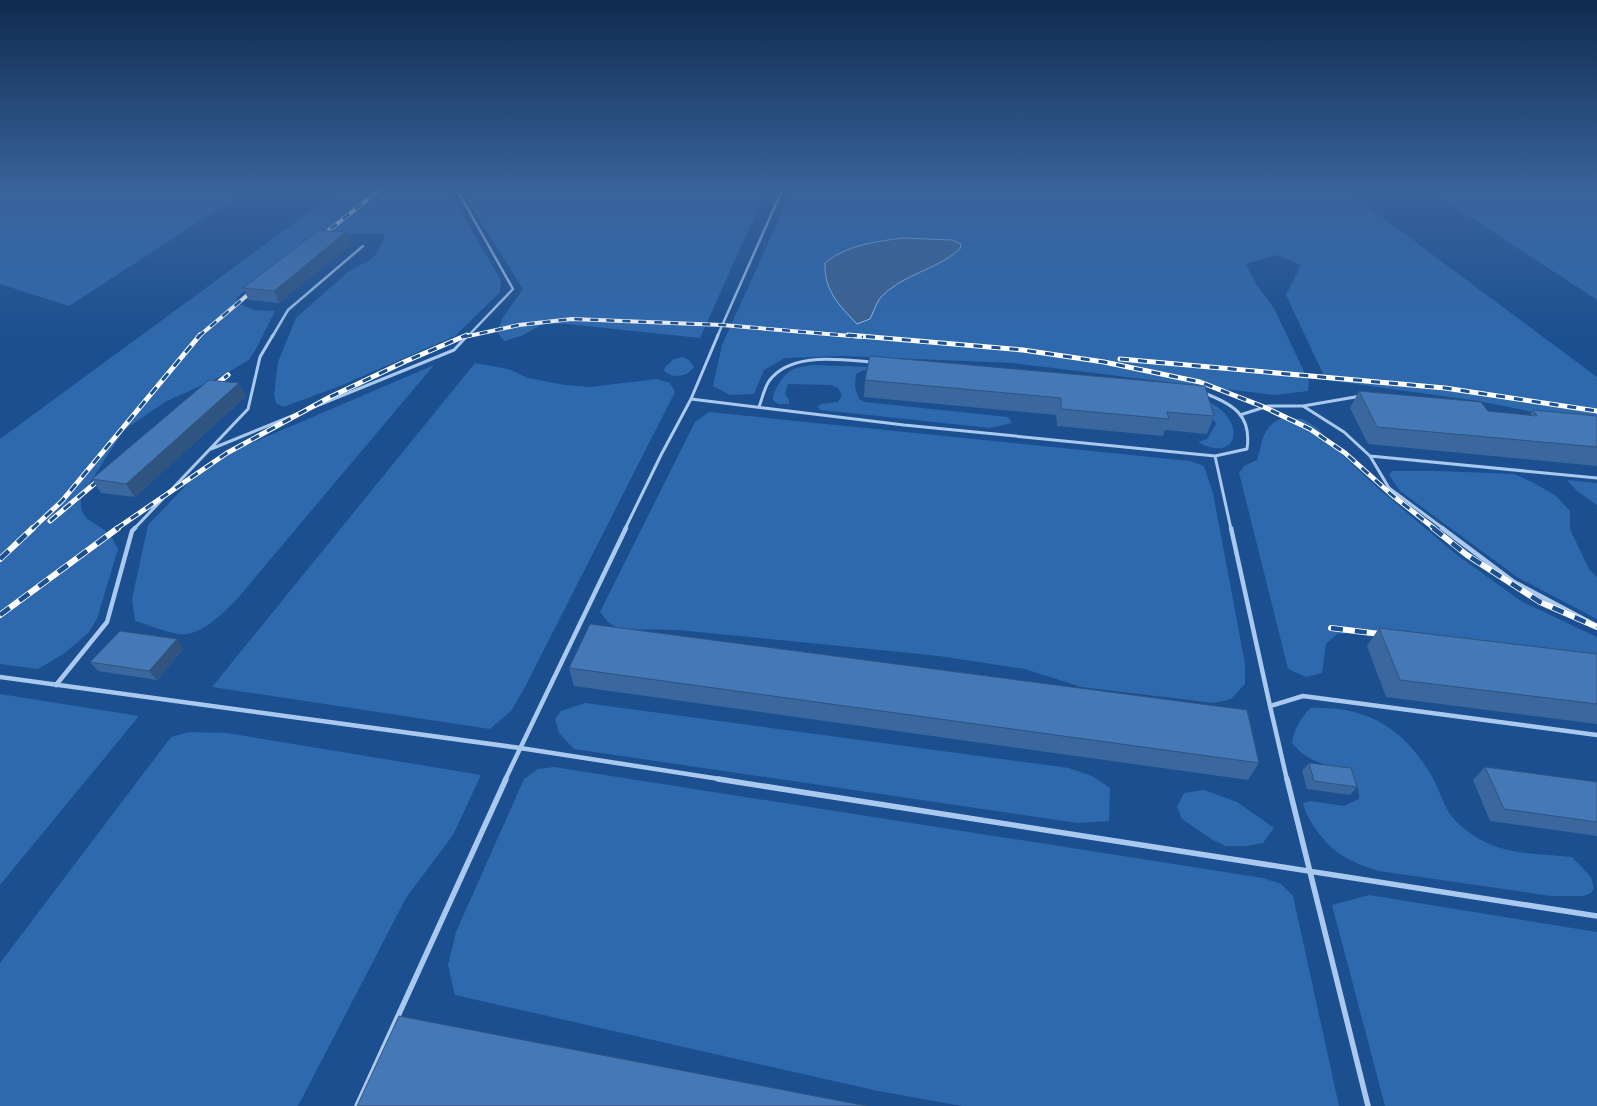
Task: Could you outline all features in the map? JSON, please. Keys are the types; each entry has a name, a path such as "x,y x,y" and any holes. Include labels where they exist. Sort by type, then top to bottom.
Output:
{"lane":[{"path":"210,450 454,350 512,289 485,240"},
{"path":"357,1106 520,748 657,464 691,399 759,240"},
{"path":"56,685 107,622 132,531 248,409 260,357 288,310 363,246"},
{"path":"759,407 769,380 782,369 811,359 880,363"},
{"path":"691,399 904,424 1215,456 1247,449 1248,428 1240,415 1224,401 1196,392"},
{"path":"1240,415 1268,406 1303,406 1354,396 1364,396"},
{"path":"1303,406 1344,432 1370,456 1389,488 1514,582 1597,626"},
{"path":"1215,456 1309,872 1368,1106"},
{"path":"1370,456 1597,478"},
{"path":"0,677 520,748 1597,916"},
{"path":"1270,706 1303,696 1597,735"}],"shaded area":[{"path":"0,240 171,240 69,306 0,284"},
{"path":"272,240 313,240 237,297 236,303 255,310 275,311 249,360 220,377 165,402 124,430 82,495 81,504 84,515 110,535 118,549 97,619 89,632 65,653 38,669 0,664 0,439"},
{"path":"383,240 477,240 501,280 500,292 455,336 340,386 283,407 276,403 274,395 278,362 296,318 349,271 370,260 378,252"},
{"path":"492,240 744,240 700,338 545,323 521,336 504,341 497,332 502,319 523,289"},
{"path":"770,240 1412,240 1597,377 1597,425 1479,401 1326,380 1286,295 1301,265 1277,255 1246,264 1256,284 1274,308 1309,382 1308,391 1275,395 1012,363 843,356 785,358 764,370 754,394 730,395 713,386 722,345"},
{"path":"892,240 942,240 952,240 961,244 960,249 951,256 909,277 889,290 880,298 870,319 857,324 839,304 830,290 825,273 825,263 842,252 871,243"},
{"path":"1505,240 1597,240 1597,300"},
{"path":"683,357 690,361 694,367 688,373 676,376 664,371 665,367 674,359"},
{"path":"475,363 508,369 528,378 565,385 590,387 657,379 670,383 675,392 524,689 511,711 490,729 212,687"},
{"path":"434,365 237,599 218,617 202,628 186,634 172,633 135,621 132,599 148,525 193,478 240,448"},
{"path":"813,365 901,368 899,373 864,370 856,374 855,387 859,399 865,402 1008,417 1012,423 990,428 821,410 817,407 821,404 838,402 842,395 838,388 831,385 788,384 785,394 789,404 778,404 773,400 778,385 785,375 796,368"},
{"path":"1208,401 1221,410 1230,420 1233,429 1233,438 1229,444 1222,448 1211,447 1198,442 1207,439 1216,424 1203,402"},
{"path":"709,412 1190,461 1204,466 1213,493 1245,664 1245,684 1231,699 1214,703 1081,687 1025,669 939,656 678,630 618,629 608,622 600,612 695,422"},
{"path":"1285,417 1303,419 1319,429 1328,442 1379,489 1457,555 1521,601 1597,637 1597,665 1357,632 1337,634 1326,644 1322,673 1306,677 1288,669 1239,473 1244,466 1257,460 1267,429"},
{"path":"1392,471 1514,474 1555,495 1570,511 1570,529 1589,569 1597,577 1597,619 1517,577 1400,491 1389,475"},
{"path":"1567,480 1597,483 1597,505 1577,491"},
{"path":"0,694 139,716 0,885"},
{"path":"585,703 1069,768 1092,776 1110,788 1109,821 1078,823 574,749 559,733 555,719 561,711"},
{"path":"1310,708 1330,708 1364,715 1394,731 1419,757 1433,778 1450,814 1462,827 1476,837 1498,847 1523,853 1572,857 1591,877 1594,888 1591,893 1584,896 1551,896 1379,871 1358,864 1341,855 1319,834 1303,803 1311,801 1344,806 1359,799 1358,788 1348,774 1312,759 1302,753 1292,743 1298,724"},
{"path":"189,732 227,733 481,775 453,835 406,898 298,1106 0,1106 0,963 171,737"},
{"path":"554,767 1263,878 1281,884 1293,896 1339,1106 962,1106 878,1091 455,995 448,965 456,932 524,779 538,769"},
{"path":"1204,790 1237,802 1274,828 1263,843 1247,846 1226,846 1211,839 1182,819 1177,807 1184,793"},
{"path":"1369,895 1597,932 1597,1106 1385,1106 1332,905"}],"building":[{"path":"306,240 337,240 274,291 243,288"},
{"path":"870,356 1205,386 1214,416 1167,412 1169,419 1061,409 1061,398 865,380"},
{"path":"209,380 239,383 126,484 92,479"},
{"path":"1359,391 1481,402 1488,411 1537,416 1533,410 1597,416 1597,447 1377,427"},
{"path":"590,624 1247,710 1259,763 569,668"},
{"path":"1379,628 1597,654 1597,704 1400,680"},
{"path":"120,631 177,639 149,671 90,662"},
{"path":"1309,763 1351,768 1357,787 1314,781"},
{"path":"1485,767 1597,782 1597,822 1504,809"},
{"path":"399,1016 867,1106 357,1106"}],"railway":[{"path":"199,336 257,287"},
{"path":"464,337 519,325 572,319 722,325 863,337"},
{"path":"116,529 227,453 330,397 467,335"},
{"path":"848,335 1023,350 1104,362 1200,382 1264,407 1310,429 1345,453 1392,495 1435,529"},
{"path":"32,529 62,501 199,336"},
{"path":"1120,359 1445,388 1597,411"},
{"path":"210,389 228,375"},
{"path":"50,521 106,474"},
{"path":"0,559 33,528"},
{"path":"0,615 118,528"},
{"path":"1433,528 1467,555 1540,602 1597,627"},
{"path":"1331,628 1388,635"}]}
